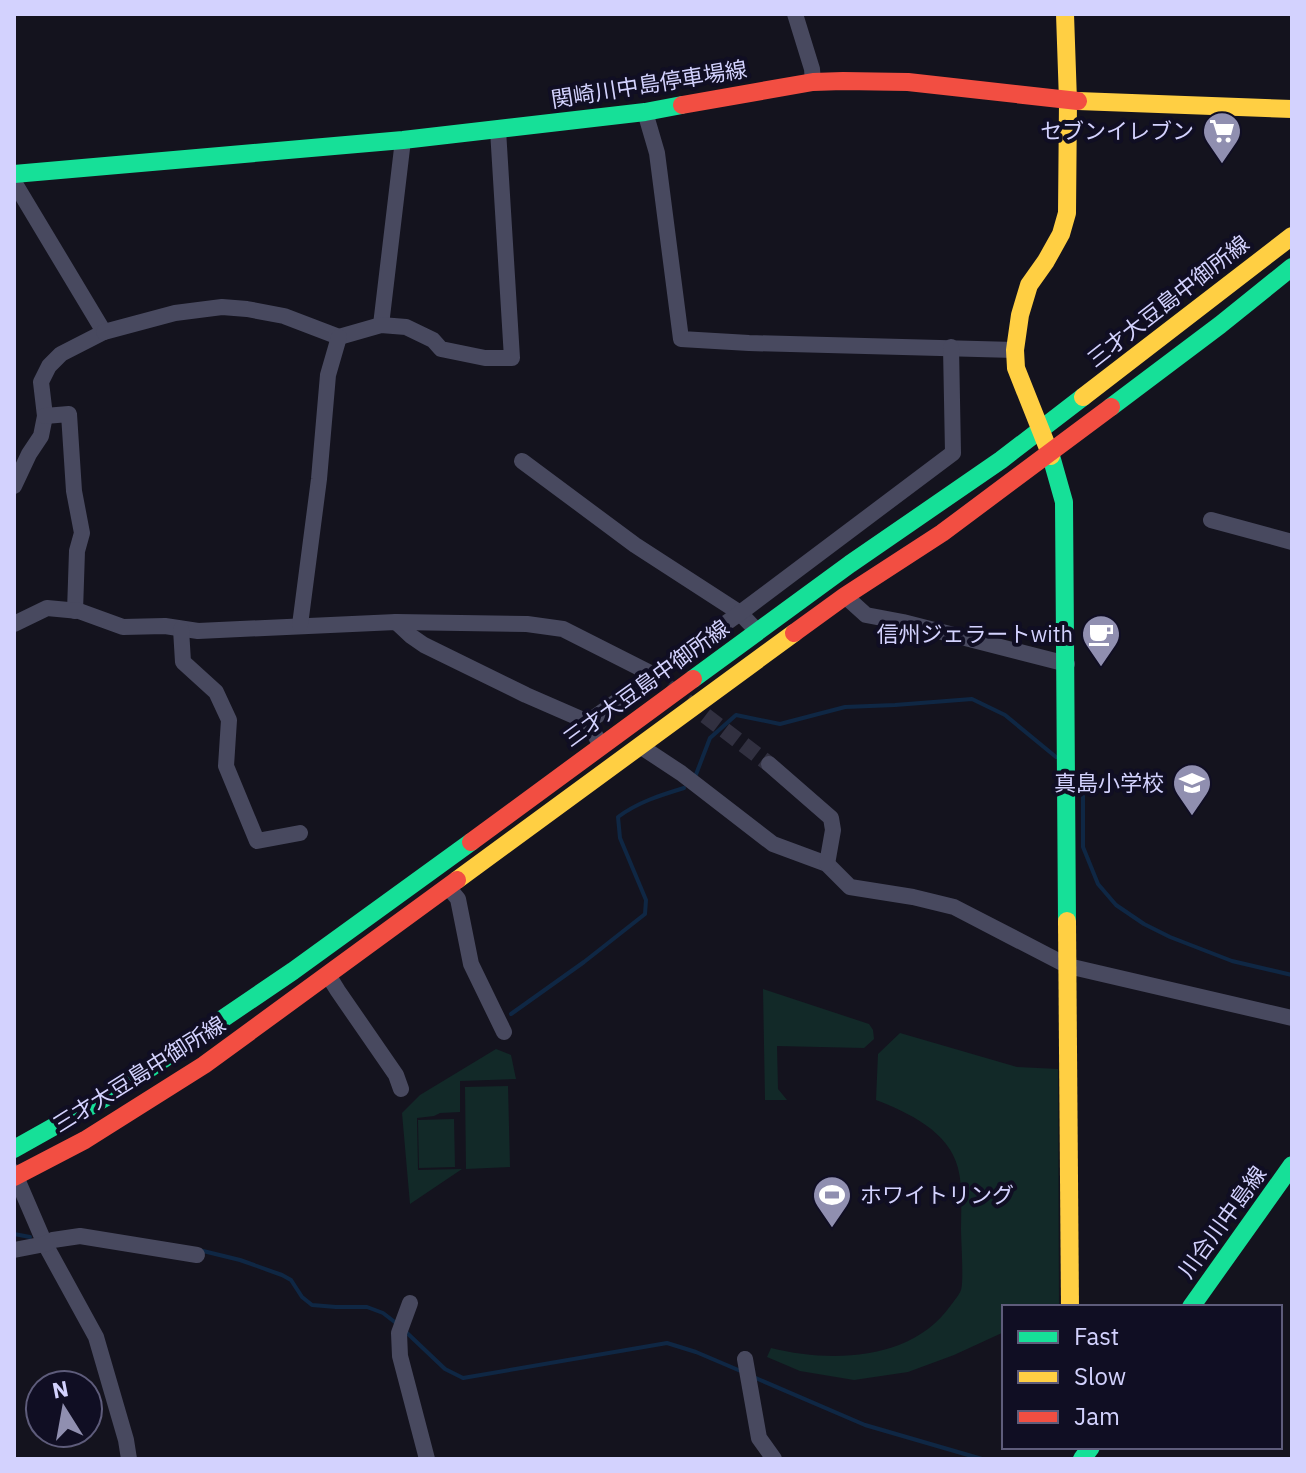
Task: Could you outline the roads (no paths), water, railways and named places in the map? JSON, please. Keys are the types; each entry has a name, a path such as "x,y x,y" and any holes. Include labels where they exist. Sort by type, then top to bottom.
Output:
{"main road":[{"path":"1065,14 1067,213 1061,234 1029,285 1020,315 1015,350 1016,368 1050,453 1064,502 1070,1305"},
{"name":"関崎川中島停車場線","path":"14,174 498,130 645,112 813,82 908,82 1068,101 1292,109"},
{"name":"三才大豆島中御所線","path":"14,1149 112,1094 280,980 757,631 1001,460 1292,236"},
{"name":"三才大豆島中御所線","path":"15,1175 85,1140 204,1065 845,596 942,533 1208,334 1292,267"},
{"name":"川合川中島線","path":"1192,1305 1292,1165"}],"street":[{"path":"795,14 813,82"},
{"path":"645,112 657,153 681,339 1015,350"},
{"path":"14,486 41,436 45,416 41,382 49,366 61,354 104,332 175,313 222,307 247,309 284,316 339,337 381,325 406,327 433,340 441,349 485,358 512,358 498,130"},
{"path":"381,325 403,140"},
{"path":"14,182 104,332"},
{"path":"300,625 319,479 328,375 339,337"},
{"path":"588,722 740,613 953,453 951,347"},
{"path":"45,416 69,414 74,491 82,533 77,551 75,611"},
{"path":"522,461 635,545 740,613 757,631"},
{"path":"1211,520 1292,542"},
{"path":"845,596 866,615 1067,664"},
{"path":"14,624 47,608 75,611 123,627 165,626 198,631 396,622 527,624 563,629 648,672"},
{"path":"396,622 424,645 588,722 601,746"},
{"path":"181,629 183,662 216,692 229,720 226,766 257,841 300,833"},
{"path":"640,746 681,773 773,844 827,864 850,887 954,907 1068,966 1292,1018"},
{"path":"769,764 831,818 833,830 827,864"},
{"path":"448,887 458,899 471,964 504,1032"},
{"path":"328,975 396,1075 401,1089"},
{"path":"15,1175 45,1244 96,1337 129,1459"},
{"path":"14,1250 80,1236 197,1255"},
{"path":"410,1303 402,1328 400,1356 427,1459"},
{"path":"746,1367 759,1438 774,1459"}],"waterway":[{"path":"695,777 710,738 736,715 780,724 845,707 972,699 1005,715 1056,757"},
{"path":"1083,786 1083,847 1098,884 1116,905 1170,937 1232,961 1292,975"},
{"path":"511,1014 645,914 646,900 620,838 618,817 642,803 684,788"},
{"path":"14,1234 30,1237"},
{"path":"199,1250 282,1275 291,1280 302,1297 312,1305 367,1307 383,1313 396,1323"},
{"path":"406,1332 445,1369 463,1378 667,1343 743,1372"},
{"path":"751,1376 865,1425 982,1459"}],"tunnel":[{"path":"648,672 769,764"}],"place":[{"name":"セブンイレブン","path":"1222,165"},
{"name":"信州ジェラートwith","path":"1101,668"},
{"name":"真島小学校","path":"1192,817"},
{"name":"ホワイトリング","path":"832,1229"}]}
